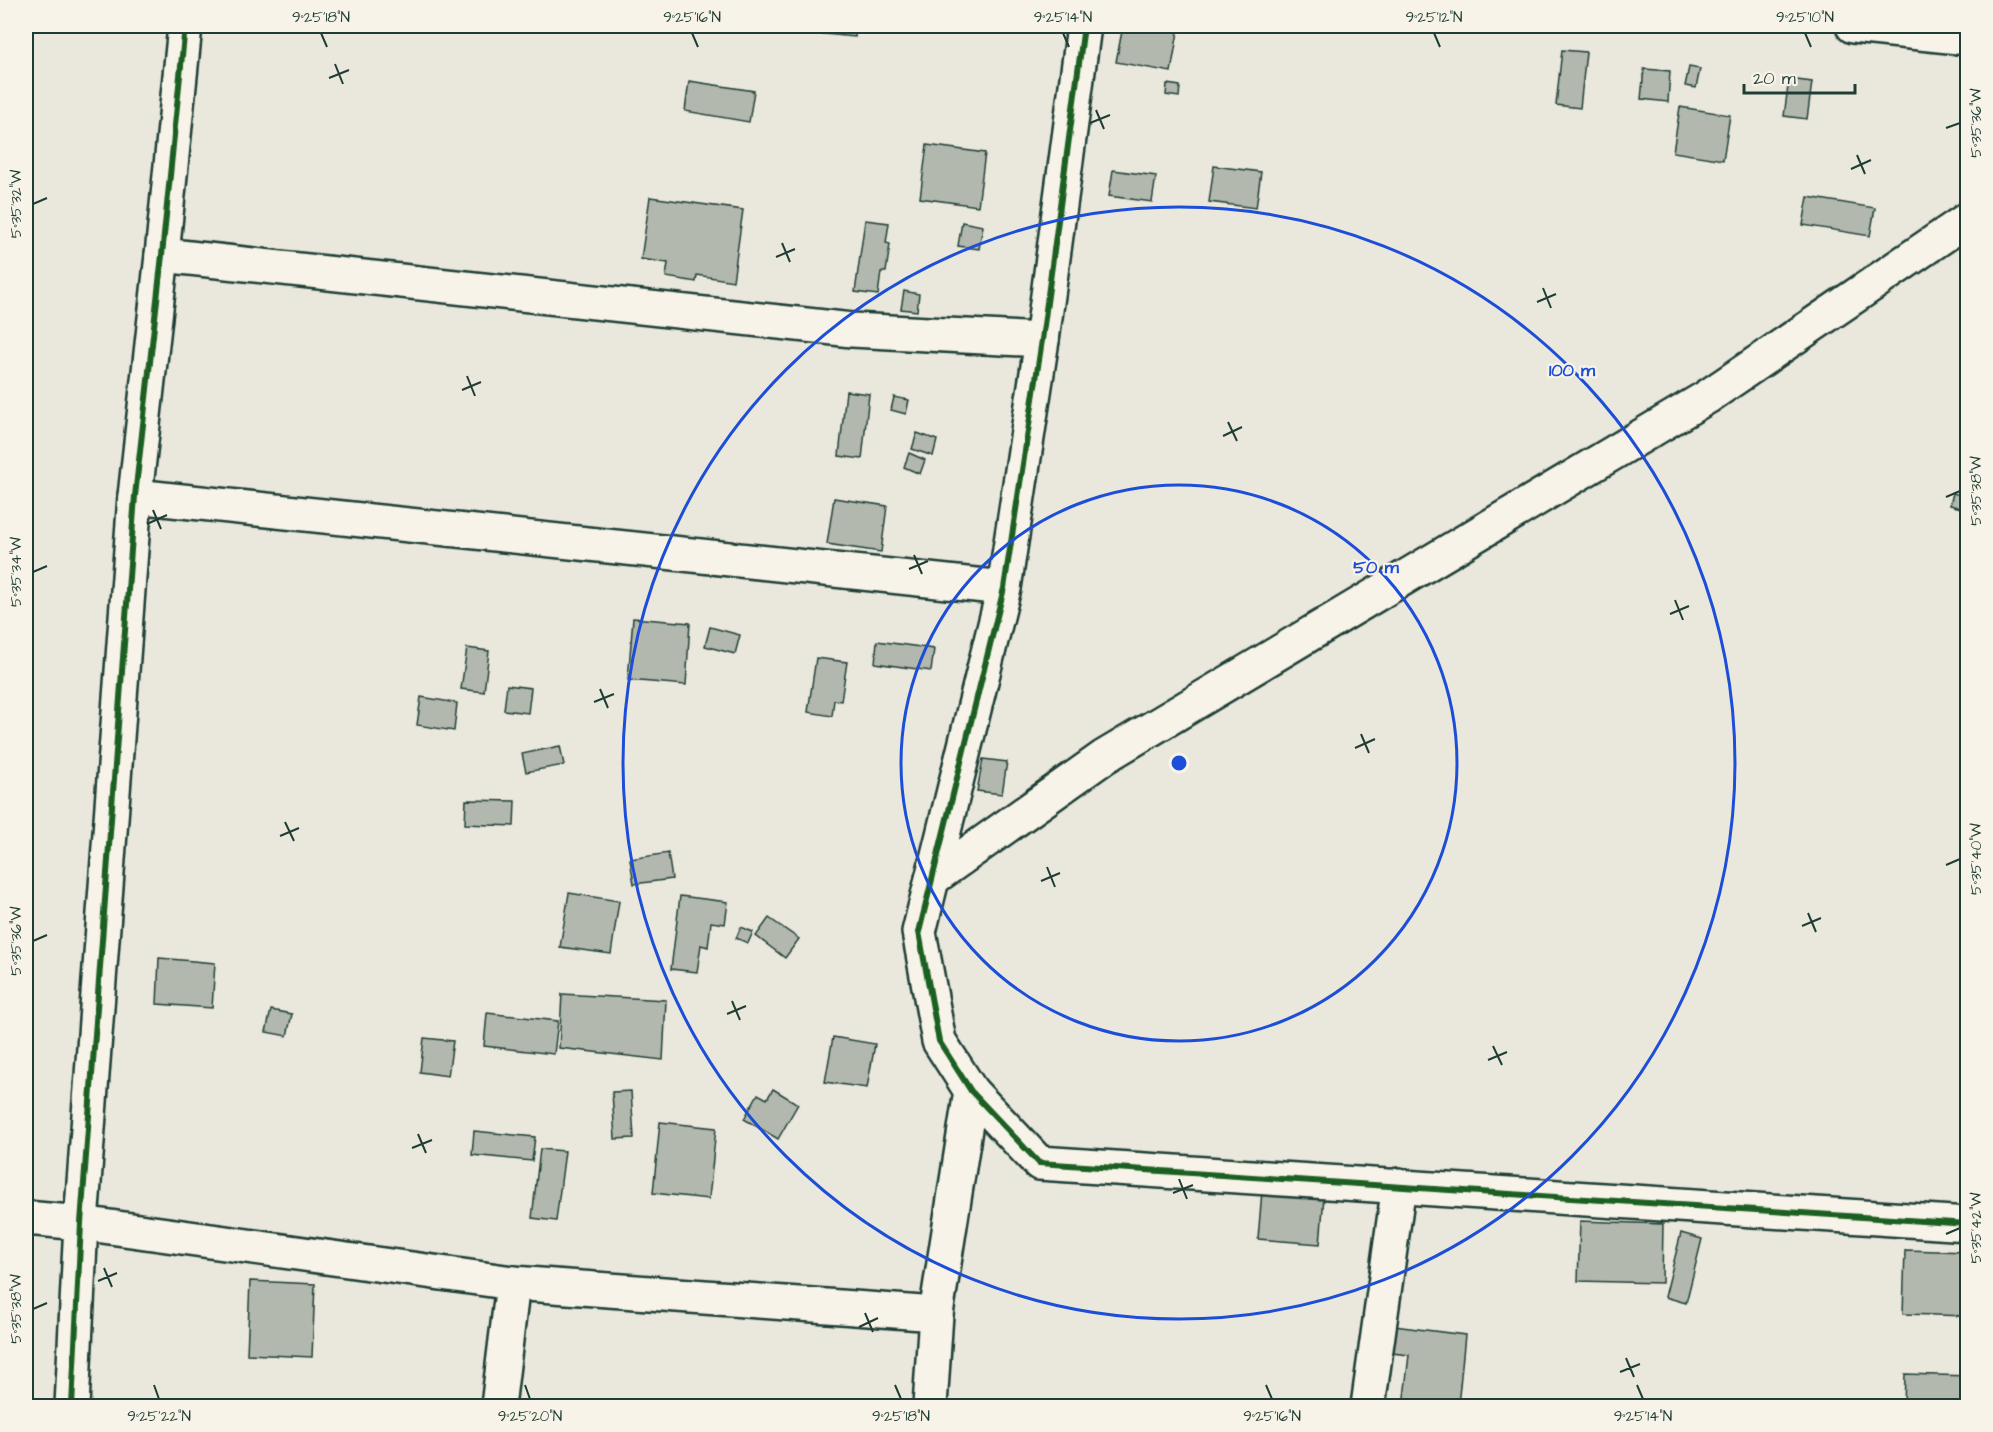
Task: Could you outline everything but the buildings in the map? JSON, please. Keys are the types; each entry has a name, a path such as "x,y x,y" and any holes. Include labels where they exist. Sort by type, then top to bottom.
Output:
{"street":[{"path":"72,1407 81,1223 135,496 185,26"},
{"path":"1084,26 1042,340 1004,588 919,932 939,1041 971,1091 1039,1163 1968,1224"},
{"path":"1853,26 1917,29 1968,38"},
{"path":"932,879 1104,758 1707,398 1968,219"},
{"path":"162,255 852,330 1042,340"},
{"path":"135,496 1004,588"},
{"path":"930,1407 936,1314 971,1091"},
{"path":"1368,1407 1399,1185"},
{"path":"26,1218 81,1223 513,1283 936,1314"},
{"path":"498,1407 513,1283"}],"cycle path":[{"path":"72,1406 81,1223 135,496 185,26"},
{"path":"1084,26 1042,340 1004,588 919,932 939,1041 971,1091 1039,1163 1968,1224"}]}
